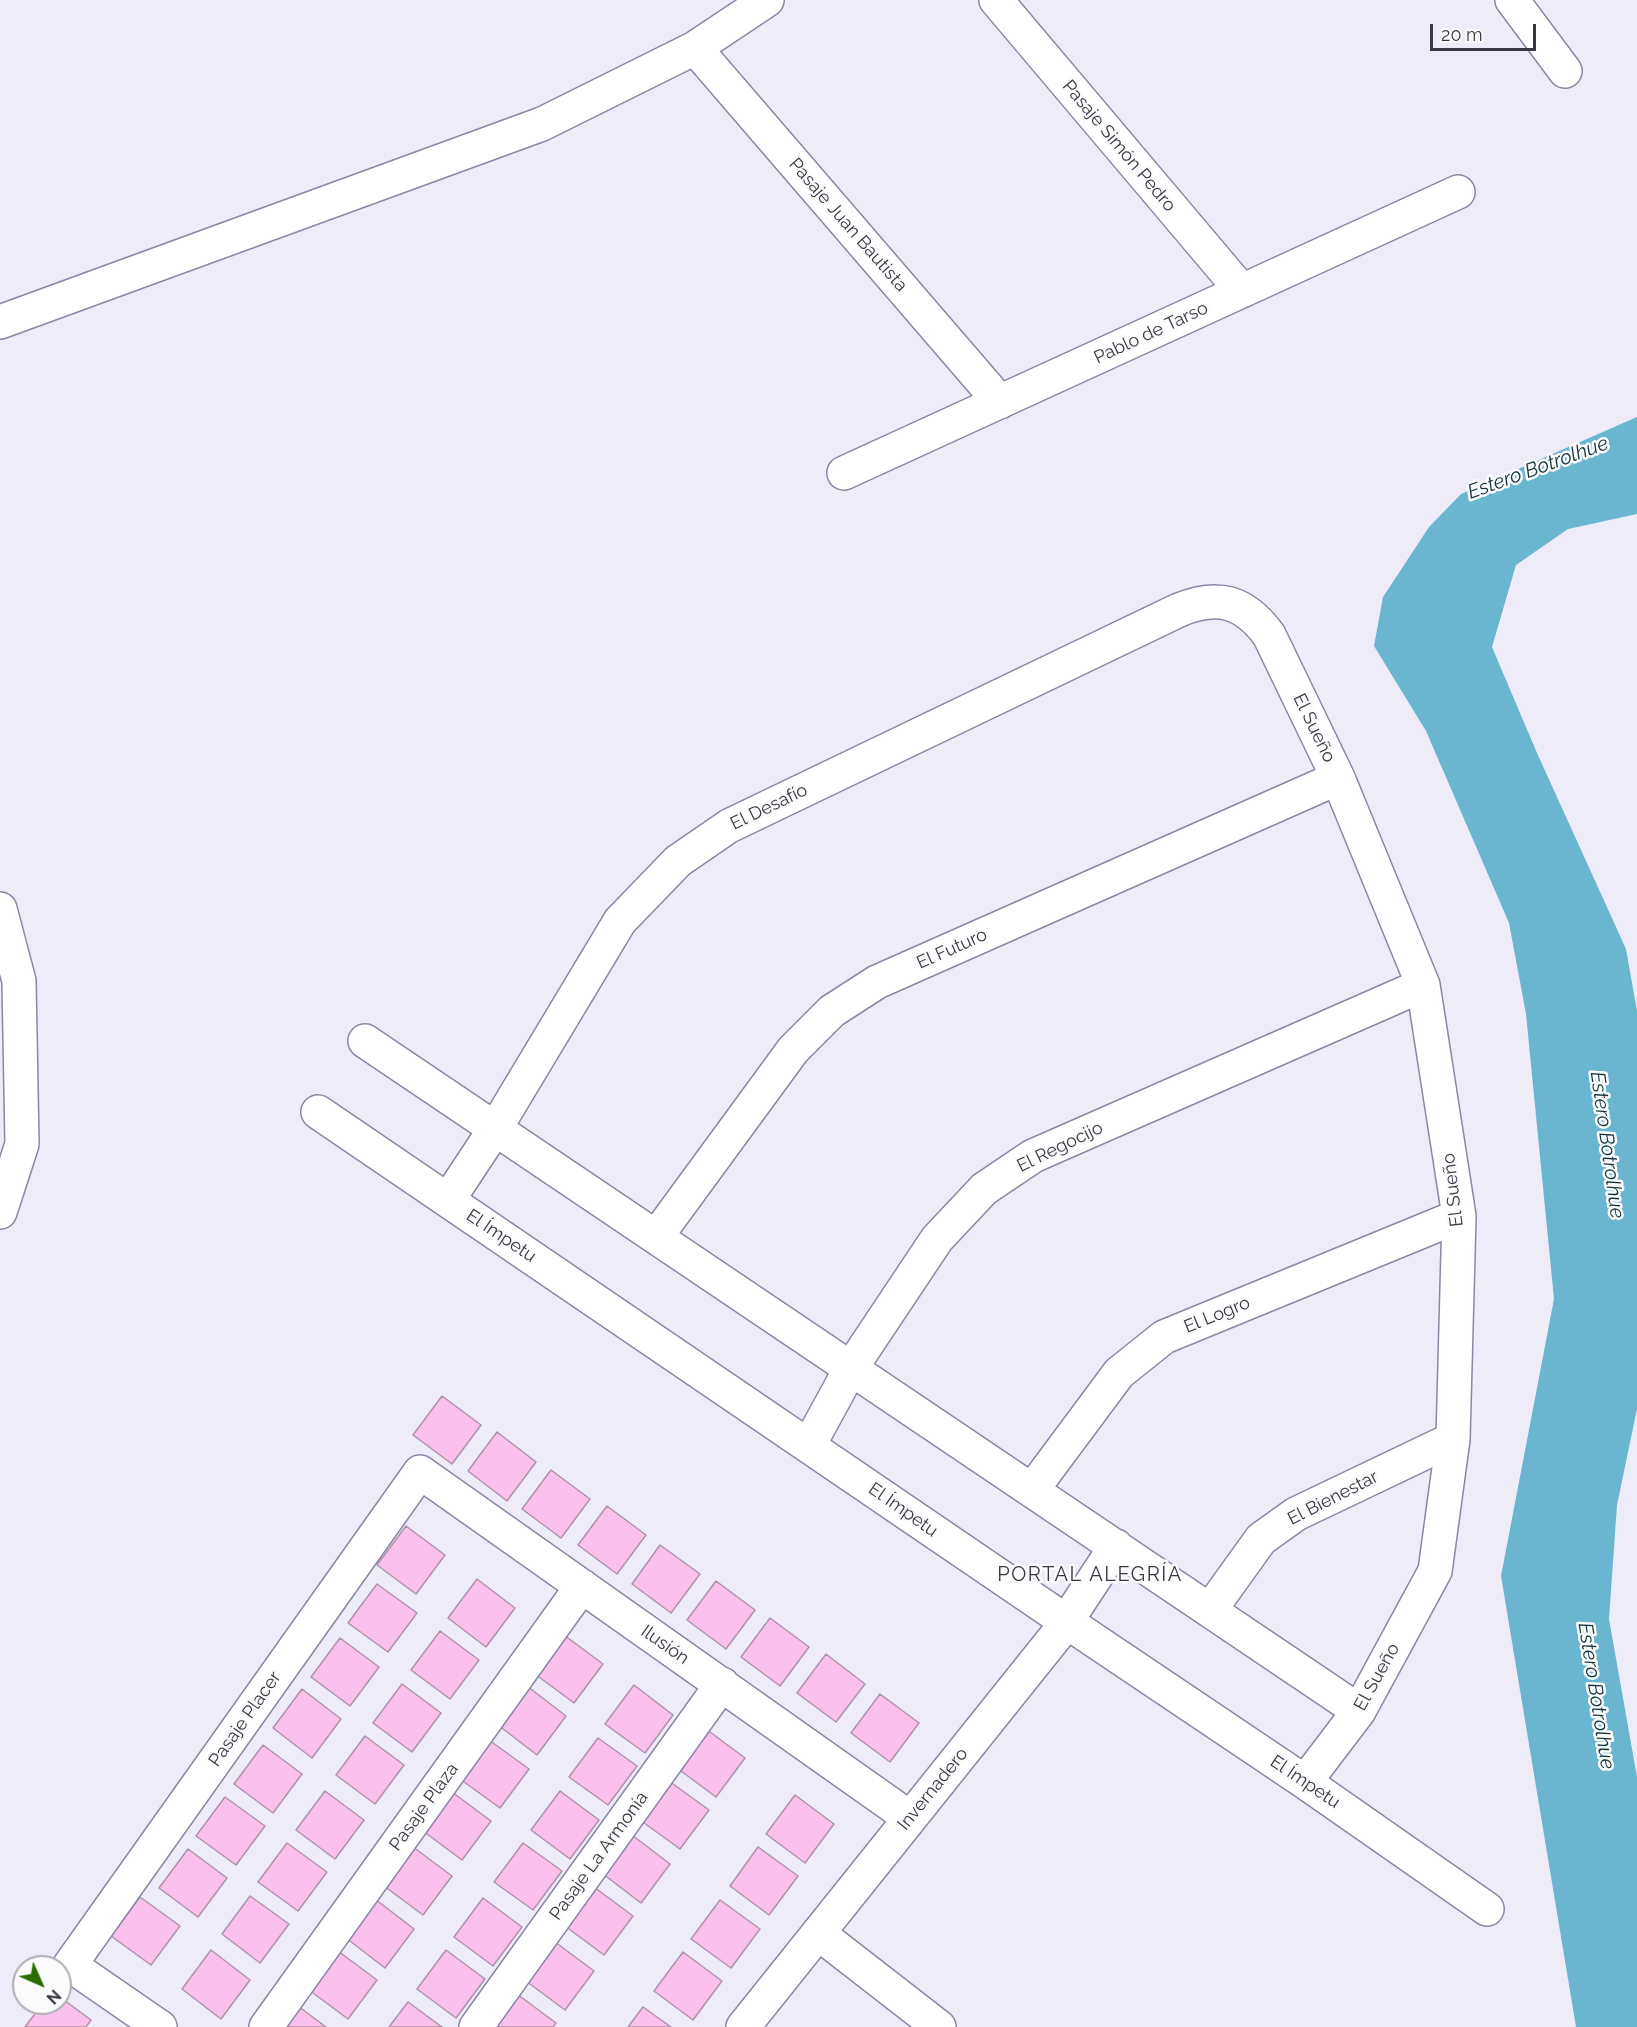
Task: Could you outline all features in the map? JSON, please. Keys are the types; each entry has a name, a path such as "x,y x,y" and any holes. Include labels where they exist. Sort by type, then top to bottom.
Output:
{"street":[{"path":"0,322 542,124 695,48 767,0"},
{"name":"Pasaje Simón Pedro","path":"996,0 1242,291"},
{"path":"1512,0 1565,71"},
{"name":"Pasaje Juan Bautista","path":"695,48 1000,402"},
{"name":"Pablo de Tarso","path":"844,473 1458,192"},
{"name":"El Desafío","path":"448,1200 495,1129 620,921 678,861 740,821 1179,610 1198,602 1219,601 1239,607"},
{"name":"El Sueño","path":"1239,607 1256,618 1269,635 1338,778 1423,985 1459,1216 1453,1439 1435,1571 1359,1711 1305,1782"},
{"name":"El Futuro","path":"656,1237 793,1050 832,1011 878,982 1338,778"},
{"path":"0,909 19,981 22,1144 0,1212"},
{"name":"El Regocijo","path":"809,1445 851,1368 937,1239 984,1189 1033,1156 1423,985"},
{"path":"365,1041 1359,1711"},
{"name":"El Ímpetu","path":"318,1112 1066,1622 1305,1782 1487,1909"},
{"name":"El Logro","path":"1032,1490 1119,1373 1164,1337 1459,1216"},
{"name":"El Bienestar","path":"1210,1610 1261,1539 1296,1514 1453,1439"},
{"name":"Ilusión","path":"420,1472 910,1818"},
{"name":"Pasaje Placer","path":"160,2027 70,1965 420,1472"},
{"name":"Invernadero","path":"743,2027 1066,1622 1116,1546"},
{"name":"Pasaje Plaza","path":"266,2027 582,1586"},
{"name":"Pasaje La Armonía","path":"476,2027 722,1684"},
{"path":"818,1933 939,2027"}],"water":[{"name":"Estero Botrolhue","path":"1637,417 1637,514 1568,529 1516,565 1492,647 1537,753 1626,949 1637,1011 1637,1409 1617,1505 1609,1619 1637,1777 1637,2027 1576,2027 1501,1576 1554,1299 1526,1014 1509,923 1426,731 1374,646 1383,597 1429,527 1461,494"}],"building":[{"path":"442,1396 481,1425 452,1464 413,1435"},
{"path":"497,1432 536,1462 507,1501 468,1471"},
{"path":"551,1470 590,1499 561,1538 522,1509"},
{"path":"607,1506 646,1535 617,1574 578,1545"},
{"path":"406,1526 445,1555 416,1594 377,1565"},
{"path":"660,1545 700,1574 671,1613 632,1584"},
{"path":"477,1579 515,1608 486,1647 448,1618"},
{"path":"716,1581 755,1610 726,1649 687,1620"},
{"path":"377,1584 417,1613 388,1652 348,1623"},
{"path":"770,1618 809,1647 780,1686 741,1657"},
{"path":"440,1631 479,1660 450,1699 411,1670"},
{"path":"564,1635 603,1664 574,1703 535,1674"},
{"path":"340,1638 379,1667 350,1706 311,1677"},
{"path":"826,1654 865,1684 836,1722 797,1693"},
{"path":"402,1684 441,1713 412,1752 373,1723"},
{"path":"634,1685 673,1715 645,1753 605,1724"},
{"path":"527,1686 566,1716 537,1755 498,1725"},
{"path":"302,1689 341,1719 312,1758 273,1728"},
{"path":"880,1694 919,1723 890,1762 851,1733"},
{"path":"706,1729 745,1758 716,1797 677,1768"},
{"path":"365,1736 404,1765 375,1804 336,1775"},
{"path":"598,1738 637,1766 608,1805 569,1777"},
{"path":"489,1740 529,1769 500,1808 460,1779"},
{"path":"263,1745 302,1774 273,1813 234,1784"},
{"path":"669,1781 709,1810 680,1849 640,1820"},
{"path":"325,1791 364,1820 335,1859 296,1830"},
{"path":"560,1791 599,1820 570,1859 531,1830"},
{"path":"452,1792 491,1821 462,1860 423,1831"},
{"path":"795,1795 834,1824 805,1863 766,1834"},
{"path":"225,1797 265,1826 236,1865 196,1836"},
{"path":"632,1835 670,1864 641,1903 603,1874"},
{"path":"287,1843 327,1872 298,1911 258,1882"},
{"path":"523,1843 562,1871 533,1910 494,1882"},
{"path":"413,1847 452,1876 423,1915 384,1886"},
{"path":"758,1847 798,1876 769,1915 730,1886"},
{"path":"188,1849 227,1878 198,1917 159,1888"},
{"path":"594,1887 633,1916 604,1955 565,1926"},
{"path":"250,1896 289,1924 260,1963 222,1934"},
{"path":"140,1897 180,1926 151,1965 111,1936"},
{"path":"483,1898 522,1927 493,1966 454,1937"},
{"path":"375,1899 414,1929 385,1968 346,1938"},
{"path":"720,1900 760,1929 731,1968 691,1939"},
{"path":"555,1942 594,1971 565,2010 526,1981"},
{"path":"211,1950 250,1980 221,2019 182,1989"},
{"path":"446,1950 485,1979 456,2018 417,1989"},
{"path":"338,1951 377,1980 348,2019 309,1990"},
{"path":"683,1952 722,1981 693,2020 654,1991"},
{"path":"517,1994 556,2023 553,2027 492,2027"},
{"path":"408,2002 442,2027 389,2027"},
{"path":"72,2006 91,2020 86,2027 25,2027 34,2015 72,2015"},
{"path":"298,2006 326,2027 283,2027"},
{"path":"643,2007 671,2027 628,2027"}],"district":[{"name":"PORTAL ALEGRÍA","path":"1090,1575"}]}
